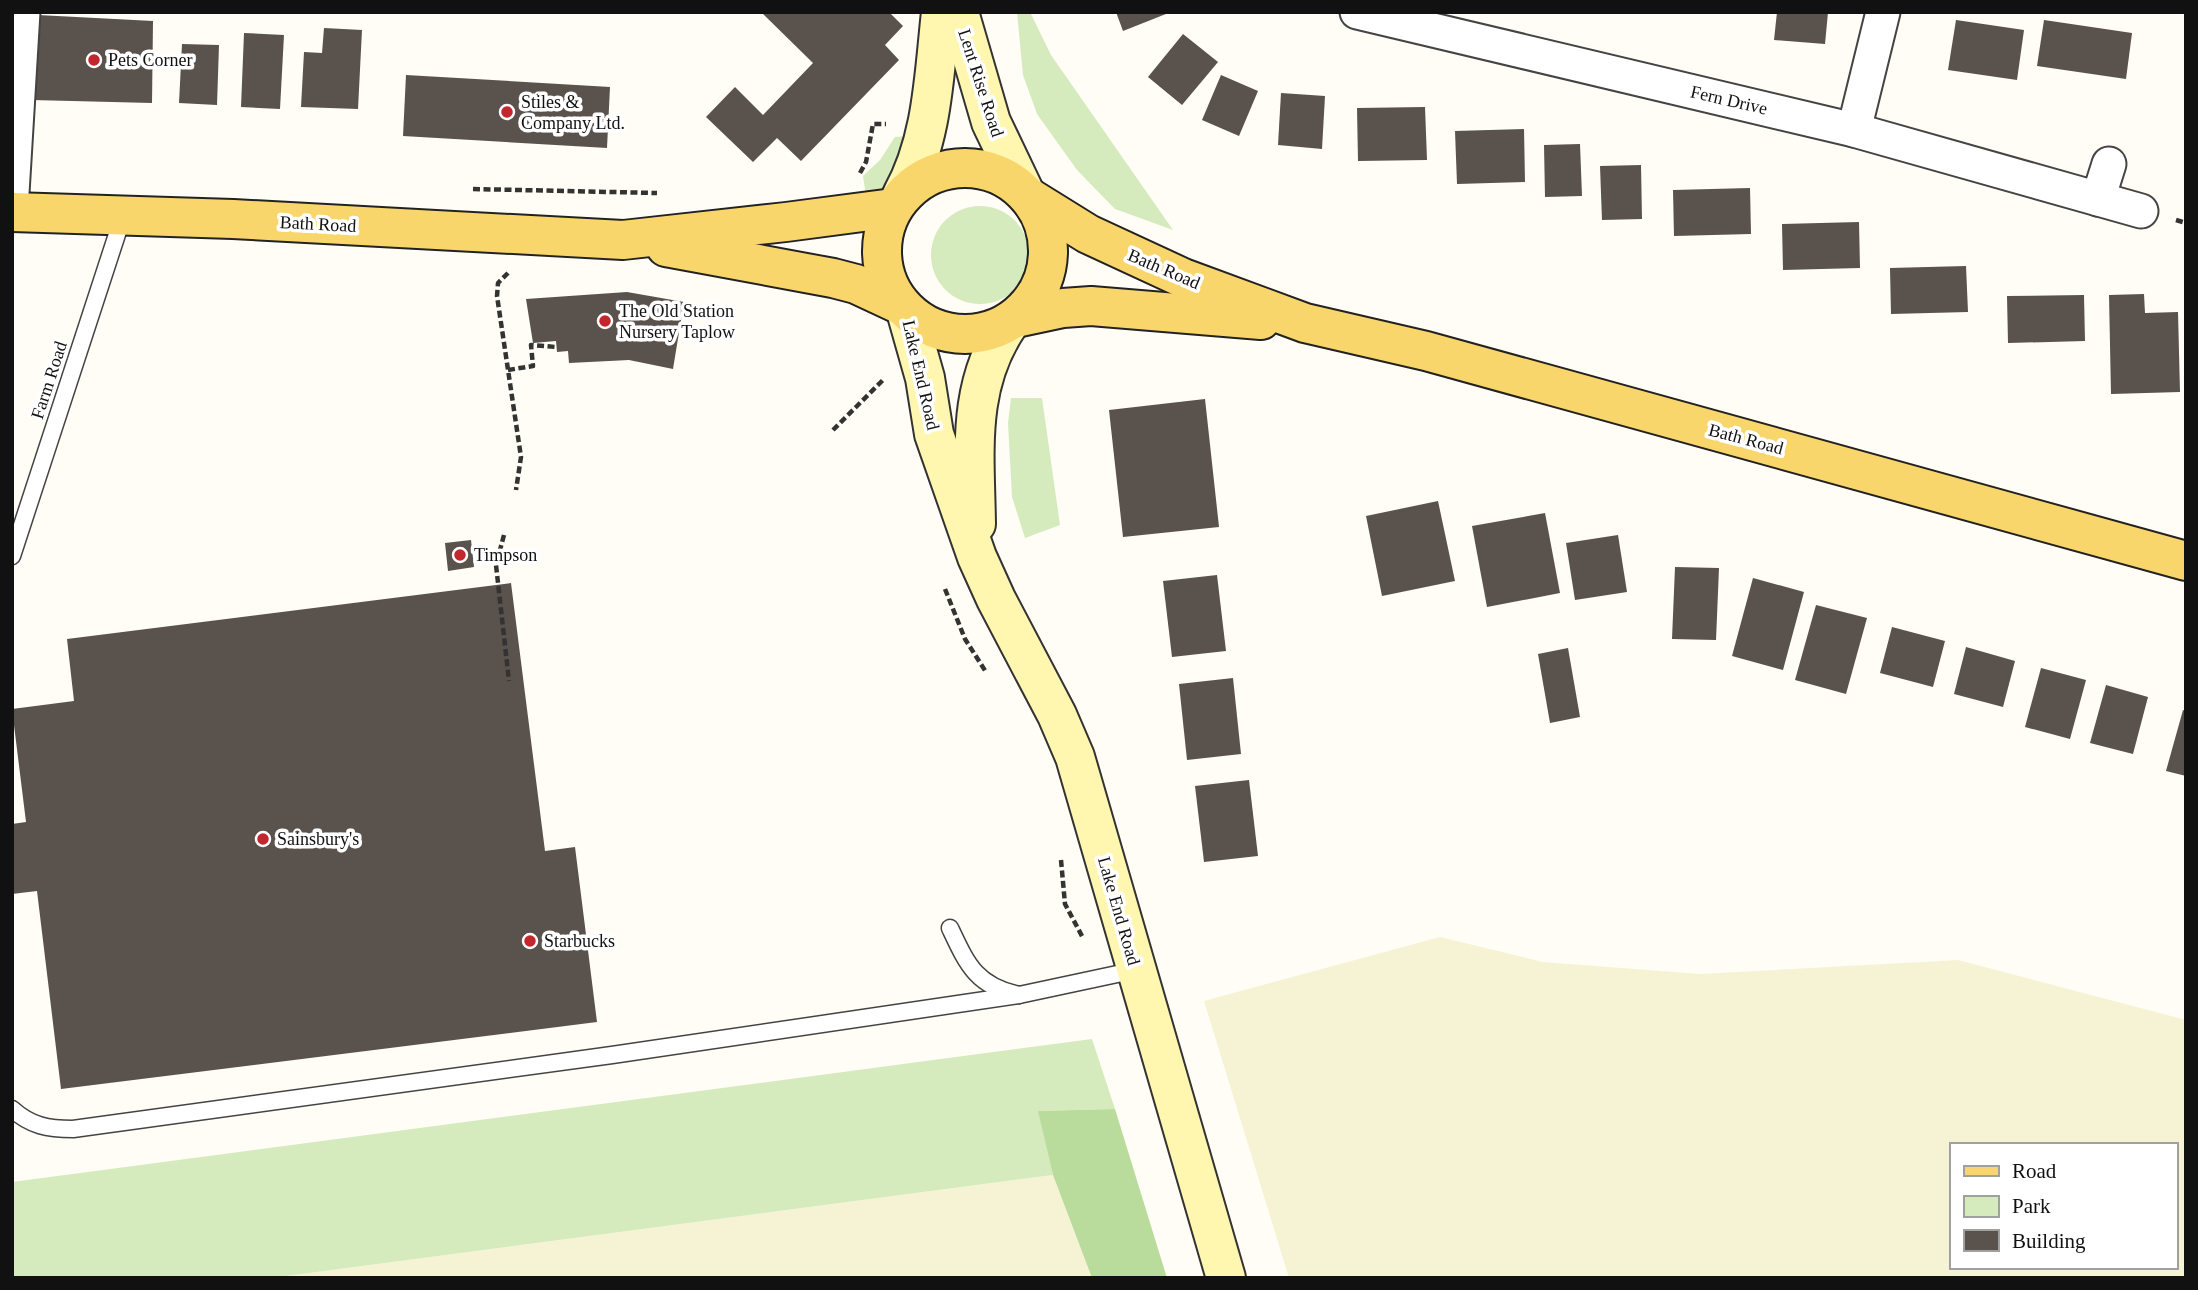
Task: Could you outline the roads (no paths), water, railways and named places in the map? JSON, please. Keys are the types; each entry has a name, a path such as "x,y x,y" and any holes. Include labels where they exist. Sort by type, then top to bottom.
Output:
{"main road":[{"name":"Lent Rise Road","path":"897,201 921,154 928,123 941,12"},
{"name":"Lent Rise Road","path":"959,12 991,122 1027,194"},
{"path":"958,167 979,168 1002,175 1027,194 1042,216 1048,237 1048,260 1042,284 1028,306 1013,320 984,332 955,334 929,327 903,308 887,282 881,256 883,232 897,201 918,181 934,173 958,167"},
{"name":"Bath Road","path":"1027,194 1114,247 1183,278 1305,323 1426,351 2186,561"},
{"name":"Bath Road","path":"623,240 786,222 897,201"},
{"name":"Bath Road","path":"12,212 233,219 623,240 833,278 856,284 903,308"},
{"name":"Bath Road","path":"1013,320 1063,308 1091,306 1305,323"},
{"name":"Lake End Road","path":"903,308 922,366 934,434 977,557 1057,715 1075,757 1226,1278"},
{"name":"Lake End Road","path":"977,557 977,400 989,357 1013,320"}],"street":[{"path":"12,193 23,12"},
{"name":"Fern Drive","path":"1357,12 1854,130 2141,211"},
{"path":"1854,130 1883,12"},
{"path":"2098,199 2109,164"}],"lane":[{"name":"Farm Road","path":"12,555 123,216"},
{"path":"950,928 966,961 980,980 1019,995"},
{"path":"12,1109 28,1122 47,1129 73,1129 612,1055 1019,995 1136,970"}],"place":[{"name":"Pets Corner","path":"94,60"},
{"name":"Stiles & Company Ltd.","path":"507,112"},
{"name":"The Old Station Nursery Taplow","path":"605,321"},
{"name":"Timpson","path":"460,555"},
{"name":"Sainsbury's","path":"263,839"},
{"name":"Starbucks","path":"530,941"}]}
